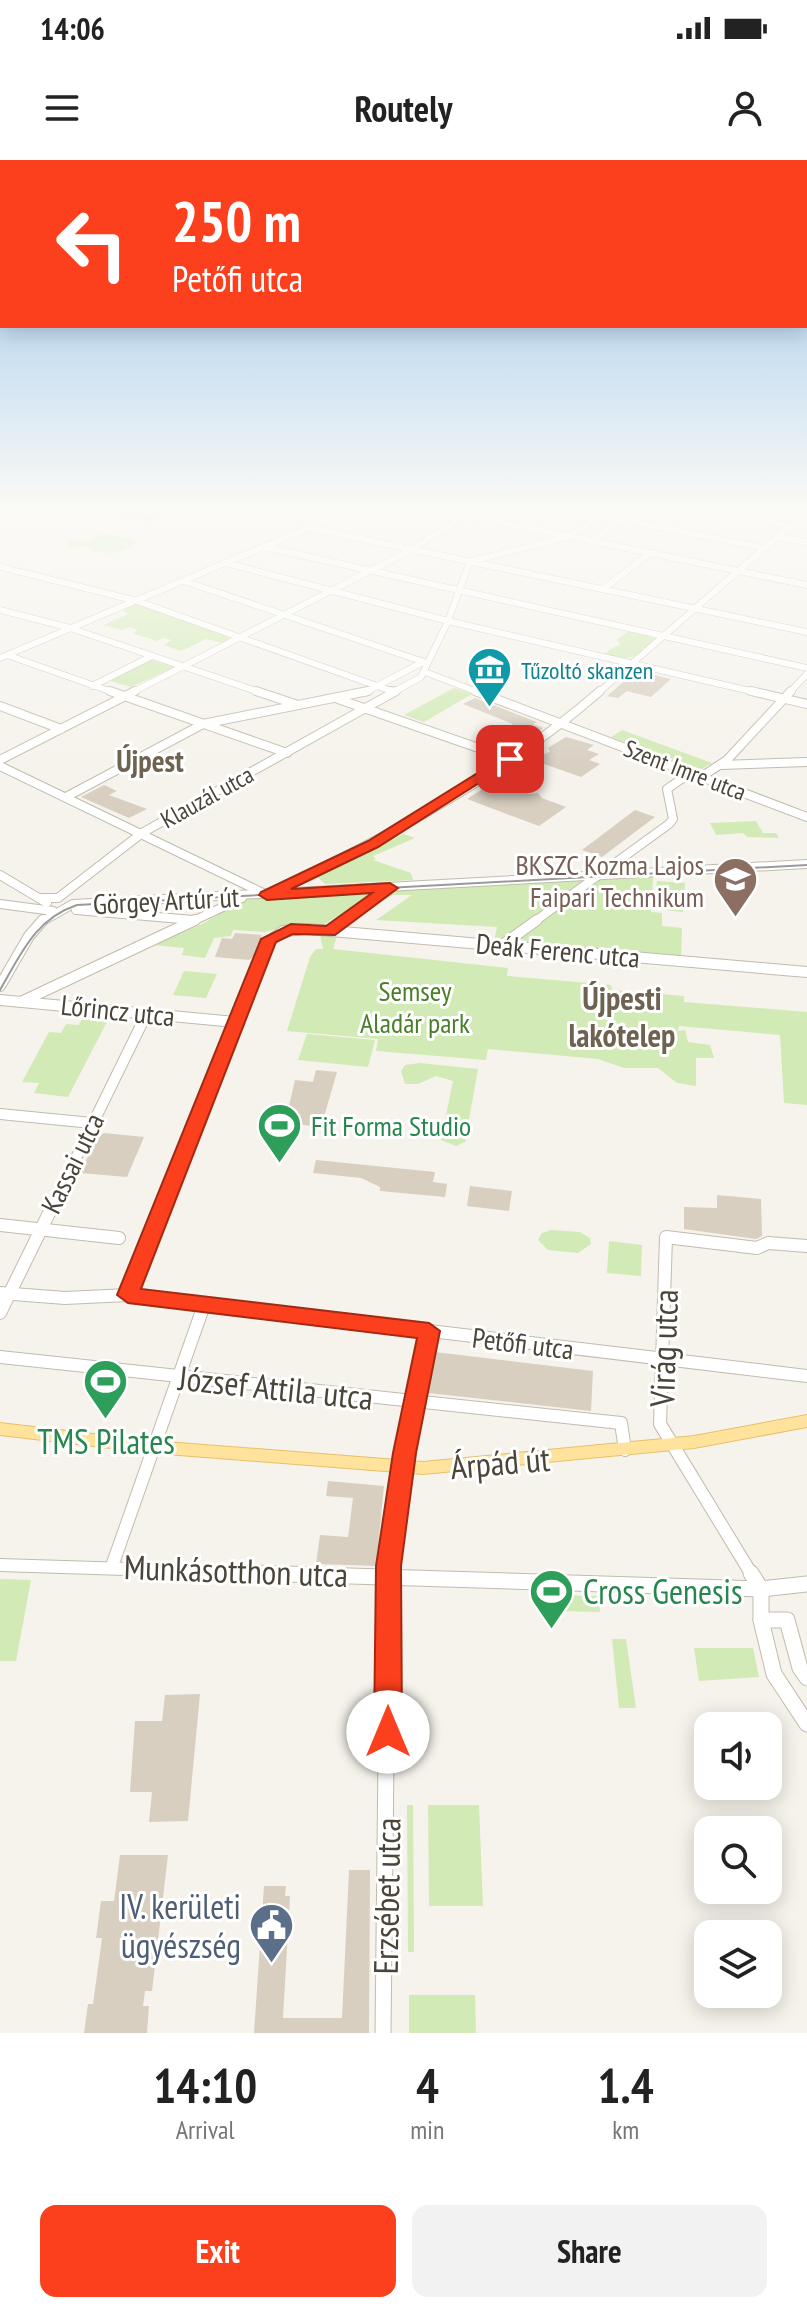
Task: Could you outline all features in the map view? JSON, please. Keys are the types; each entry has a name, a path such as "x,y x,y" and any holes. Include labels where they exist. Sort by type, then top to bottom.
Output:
{"main road":[{"name":"Árpád út","path":"0,1429 153,1447 402,1467 474,1465 625,1450 807,1421"}],"street":[{"path":"123,597 394,692"},
{"path":"7,655 145,597"},
{"path":"232,597 427,663"},
{"path":"0,760 319,597"},
{"path":"357,597 807,704"},
{"path":"425,672 457,597"},
{"path":"489,597 807,668"},
{"path":"643,597 807,632"},
{"path":"0,766 267,895 373,844 562,724 706,597"},
{"path":"0,610 70,628 300,706"},
{"path":"0,648 7,655 287,753"},
{"path":"92,686 152,656"},
{"path":"66,797 203,724 338,699 427,663"},
{"name":"Klauzál utca","path":"0,986 38,922 142,833 365,709 425,672"},
{"name":"Szent Imre utca","path":"425,672 807,817"},
{"path":"701,777 720,765 807,674"},
{"path":"338,699 510,759"},
{"path":"0,706 61,729"},
{"path":"720,765 807,762"},
{"path":"501,946 669,824 673,819 667,789 690,773"},
{"path":"791,811 807,810"},
{"name":"Görgey Artúr út","path":"56,906 807,864"},
{"path":"0,875 56,906"},
{"path":"330,931 390,888"},
{"path":"23,1001 199,921 245,896"},
{"path":"135,914 136,901"},
{"path":"0,904 56,906"},
{"path":"76,910 199,921"},
{"name":"Deák Ferenc utca","path":"235,1022 269,939 286,930 308,929 807,972"},
{"name":"Lőrincz utca","path":"0,1000 235,1022"},
{"name":"Kassai utca","path":"0,1313 4,1293 147,1013"},
{"path":"128,1295 235,1022"},
{"path":"0,1114 92,1123"},
{"path":"0,1225 119,1238"},
{"name":"Virág utca","path":"761,1589 690,1470 669,1445 660,1424 666,1237 757,1248 768,1243 807,1246"},
{"name":"Petőfi utca","path":"4,1293 65,1298 97,1294 128,1295 807,1376"},
{"path":"112,1566 176,1377 204,1305"},
{"name":"Erzsébet utca","path":"383,2033 388,1575 402,1467 429,1331"},
{"name":"József Attila utca","path":"0,1357 621,1423 625,1450"},
{"name":"Munkásotthon utca","path":"0,1565 112,1566 761,1589 807,1584"},
{"path":"761,1589 761,1620 774,1674 807,1724"},
{"path":"761,1620 787,1620 800,1668 807,1678"}],"green space":[{"path":"138,603 231,637 222,643 206,639 181,651 164,645 172,640 164,638 157,641 132,633 138,630 130,627 121,630 104,625 128,614 122,610"},
{"path":"630,630 656,639 630,658 603,654 620,644 617,640"},
{"path":"151,660 175,667 131,687 110,681"},
{"path":"454,688 472,694 424,722 404,715"},
{"path":"622,730 712,763 700,770 611,737"},
{"path":"756,821 763,833 776,833 779,838 747,837 743,833 716,835 710,823"},
{"path":"404,834 415,838 373,856 376,859 373,860 411,873 413,880 325,884 314,874"},
{"path":"653,877 651,912 662,913 662,926 682,928 681,958 494,941 497,927 376,920 412,895 393,895 377,904 365,900 323,925 293,925 265,932 233,930 231,936 214,938 205,958 182,955 184,948 153,945 204,923 244,898"},
{"path":"657,881 685,883 683,912 654,909"},
{"name":"Semsey Aladár park","path":"320,935 337,936 333,949 508,968 507,976 611,985 612,990 684,996 684,1002 807,1012 807,1105 784,1103 780,1035 679,1026 678,1031 685,1030 688,1042 710,1045 714,1058 696,1058 696,1086 677,1083 658,1068 624,1068 598,1059 488,1049 486,1060 376,1051 378,1039 287,1031 310,957 316,949 323,949"},
{"path":"184,971 217,974 206,998 173,995"},
{"path":"85,1013 110,1016 68,1097 34,1093 39,1083 22,1082 49,1032 61,1033 66,1024 79,1025"},
{"path":"307,1034 375,1040 368,1067 298,1060"},
{"path":"420,1063 478,1069 465,1142 456,1146 441,1140 453,1081 436,1076 418,1084 405,1084 401,1071 405,1065"},
{"path":"551,1230 580,1232 590,1238 591,1244 578,1253 548,1250 538,1240 542,1233"},
{"path":"609,1241 642,1245 641,1276 607,1273"},
{"path":"0,1579 31,1580 16,1661 0,1661"},
{"path":"553,1595 599,1596 600,1612 554,1611"},
{"path":"612,1639 626,1639 636,1708 619,1708"},
{"path":"694,1648 753,1648 759,1677 699,1681"},
{"path":"407,1805 413,1805 414,1952 408,1952"},
{"path":"428,1805 479,1805 483,1906 429,1906"},
{"path":"409,1995 475,1995 476,2033 409,2033"}],"building":[{"path":"636,671 671,679 651,697 627,691 618,698 607,696"},
{"path":"475,698 537,722 533,724 543,728 535,734 523,730 495,746 483,742 513,724 463,704"},
{"path":"566,737 594,745 587,750 599,754 589,760 600,764 581,777 530,759 550,752 548,748"},
{"path":"495,781 530,794 538,793 542,798 566,807 539,826 467,799"},
{"path":"104,785 117,791 109,795 147,809 129,818 81,797"},
{"path":"635,810 655,817 602,857 582,850"},
{"path":"235,933 262,935 253,957 249,960 215,957 222,938 232,939"},
{"path":"316,1070 337,1072 321,1127 285,1123 295,1080 313,1082"},
{"path":"104,1133 144,1137 127,1177 80,1173 98,1136"},
{"path":"316,1160 435,1172 433,1182 447,1184 445,1197 380,1191 380,1187 361,1178 313,1173"},
{"path":"470,1186 512,1191 509,1211 467,1206"},
{"path":"717,1195 761,1199 762,1236 756,1239 684,1229 684,1207 717,1208"},
{"path":"435,1352 593,1371 591,1411 428,1393"},
{"path":"328,1481 384,1486 376,1566 316,1564 320,1535 348,1537 353,1498 326,1496"},
{"path":"200,1694 188,1821 149,1822 152,1792 130,1792 135,1721 162,1721 165,1695"},
{"path":"120,1855 168,1855 152,1991 145,1991 143,2006 149,2006 147,2033 84,2033 88,2004 93,2004 102,1938 96,1938 101,1901 114,1901"},
{"name":"IV. kerületi ügyészség","path":"349,1870 370,1870 369,2033 254,2033 264,1886 286,1886 285,1896 290,1896 283,2018 342,2018"}],"tram line":[{"path":"0,990 40,929 62,911 77,905 807,865"}],"place":[{"name":"Tűzoltó skanzen","path":"490,709"},
{"name":"BKSZC Kozma Lajos Faipari Technikum","path":"735,919"},
{"name":"Fit Forma Studio","path":"280,1164"},
{"name":"TMS Pilates","path":"106,1420"},
{"name":"Cross Genesis","path":"552,1630"},
{"name":"IV. kerületi ügyészség","path":"272,1965"}],"district":[{"name":"Újpest","path":"150,760"},
{"name":"Újpesti lakótelep","path":"622,1016"}],"route":[{"path":"388,1732 388,1566 398,1493 429,1331 128,1295 269,939 291,929 330,931 390,888 267,895 373,844 510,759"}]}
